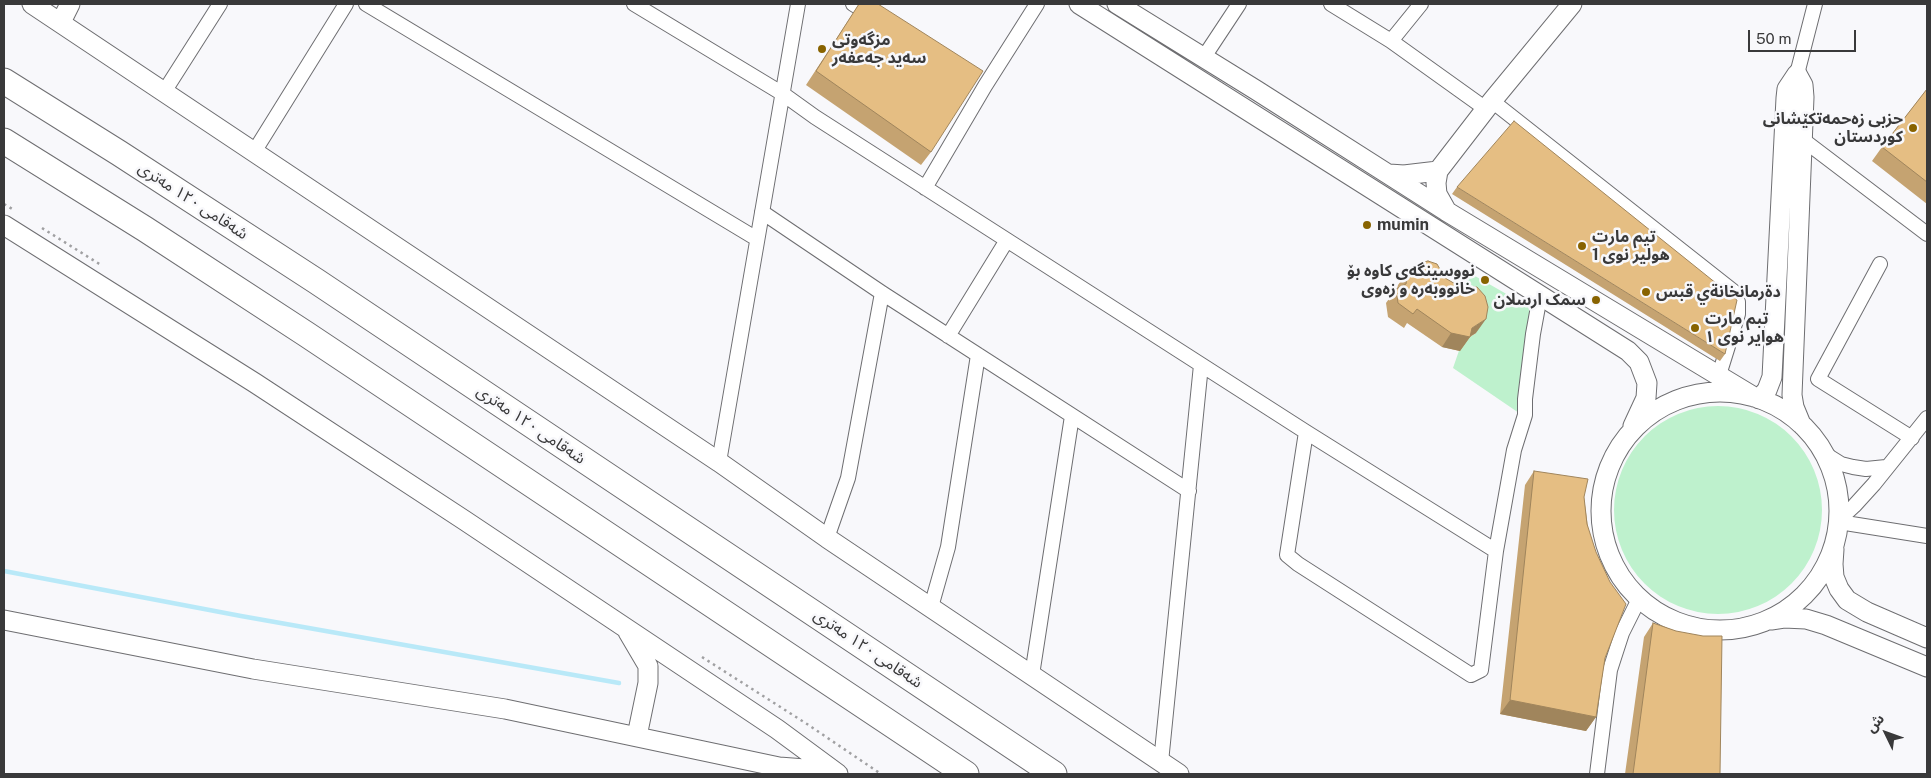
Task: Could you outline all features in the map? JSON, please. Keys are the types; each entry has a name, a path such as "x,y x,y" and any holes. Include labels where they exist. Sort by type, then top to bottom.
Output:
{"highway":[{"name":"شەقامی ١٢٠ مەتری","path":"4,81 316,281 1054,774"},
{"path":"4,141 145,229 314,339 966,774"}],"street":[{"path":"61,22 70,4"},
{"path":"164,92 220,4"},
{"path":"254,152 346,4"},
{"path":"366,4 757,239"},
{"path":"634,4 782,94 1201,365 1496,551"},
{"path":"718,462 798,4"},
{"path":"853,4 886,24"},
{"path":"925,188 980,83 1037,4"},
{"path":"1079,4 1634,356 1643,369 1647,391 1644,405 1630,433"},
{"path":"1118,4 1446,211 1757,398"},
{"path":"1204,57 1239,4"},
{"path":"1331,4 1489,105 1733,291 1738,302 1738,314 1719,375"},
{"path":"1391,41 1421,4"},
{"path":"1446,211 1437,194 1438,171 1489,105 1572,4"},
{"path":"1757,398 1767,390 1772,377 1786,98 1788,89 1797,74 1815,4"},
{"path":"38,5 164,92 718,462 827,538 1179,774"},
{"path":"1797,74 1804,91 1792,395 1794,407 1802,425"},
{"path":"1245,108 1256,90"},
{"path":"1802,139 1925,229"},
{"path":"1389,174 1404,175 1438,171"},
{"path":"762,212 882,293 1188,491"},
{"path":"4,225 263,389 625,627 777,729 835,773"},
{"path":"948,336 1007,240"},
{"path":"1880,264 1818,379 1912,438"},
{"path":"827,538 848,478 882,293"},
{"path":"1306,432 1287,555 1298,564 1471,675 1481,670 1496,551 1514,450 1525,415 1525,399 1533,334 1540,296"},
{"path":"1634,356 1639,355 1648,348 1651,338 1650,333"},
{"path":"930,607 948,547 978,355"},
{"path":"1161,762 1201,365"},
{"path":"1927,638 1868,612 1847,600 1839,589 1834,576 1833,564 1838,527 1836,490 1832,472 1825,454 1802,425 1772,403 1735,392 1716,392 1686,397 1660,408 1644,419 1619,448 1604,482 1601,500 1603,536 1616,570 1639,599 1669,618 1694,626 1720,630 1784,618 1806,619 1826,625 1927,667"},
{"path":"1032,676 1072,416"},
{"path":"1757,623 1776,615 1807,591 1829,557 1838,527 1926,421"},
{"path":"1825,454 1841,464 1853,467 1866,469 1886,467"},
{"path":"1838,527 1927,536"},
{"path":"1597,774 1610,670 1622,633 1639,599"},
{"path":"4,620 253,669 505,709 637,736 752,768 779,767 835,773"},
{"path":"625,627 648,666 648,683 637,736"}],"green space":[{"path":"1468,272 1531,308 1519,413 1453,368 1462,342 1476,333 1478,321 1451,301"},
{"path":"1718,406 1738,408 1767,418 1784,430 1798,444 1814,470 1820,490 1822,510 1820,530 1810,559 1798,576 1784,590 1758,606 1738,612 1718,614 1698,612 1669,602 1652,590 1638,576 1622,550 1616,530 1614,510 1616,490 1626,461 1638,444 1652,430 1678,414 1698,408"}],"building":[{"path":"859,4 878,4 983,71 931,152 816,71"},
{"name":"حزبی زه‌حمه‌تكێشانی كوردستان","path":"1927,89 1927,182 1882,147"},
{"path":"1514,121 1737,300 1725,354 1457,187"},
{"path":"1428,261 1437,264 1445,278 1464,289 1477,287 1485,296 1488,307 1486,319 1472,328 1470,337 1451,333 1417,309 1413,314 1398,303 1396,289 1406,284 1408,271 1416,264"},
{"path":"1534,471 1588,479 1584,497 1587,524 1596,552 1610,582 1626,604 1605,658 1596,717 1510,700"},
{"path":"1653,623 1676,631 1703,636 1722,636 1720,774 1633,774"}],"waterway":[{"path":"4,571 241,616 619,683"}],"place":[{"name":"مزگەوتی سەید جەعفەر","path":"822,49"},
{"name":"حزبی زه‌حمه‌تكێشانی كوردستان","path":"1913,128"},
{"name":"mumin","path":"1367,225"},
{"name":"تيم مارت هولير نوى 1","path":"1582,246"},
{"name":"نووسینگەی کاوە بۆ خانووبەرە و زەوی","path":"1485,280"},
{"name":"دةرمانخانةي قبس","path":"1646,292"},
{"name":"سمک ارسلان","path":"1596,300"},
{"name":"تبم مارت هواير نوى ١","path":"1695,328"}]}
